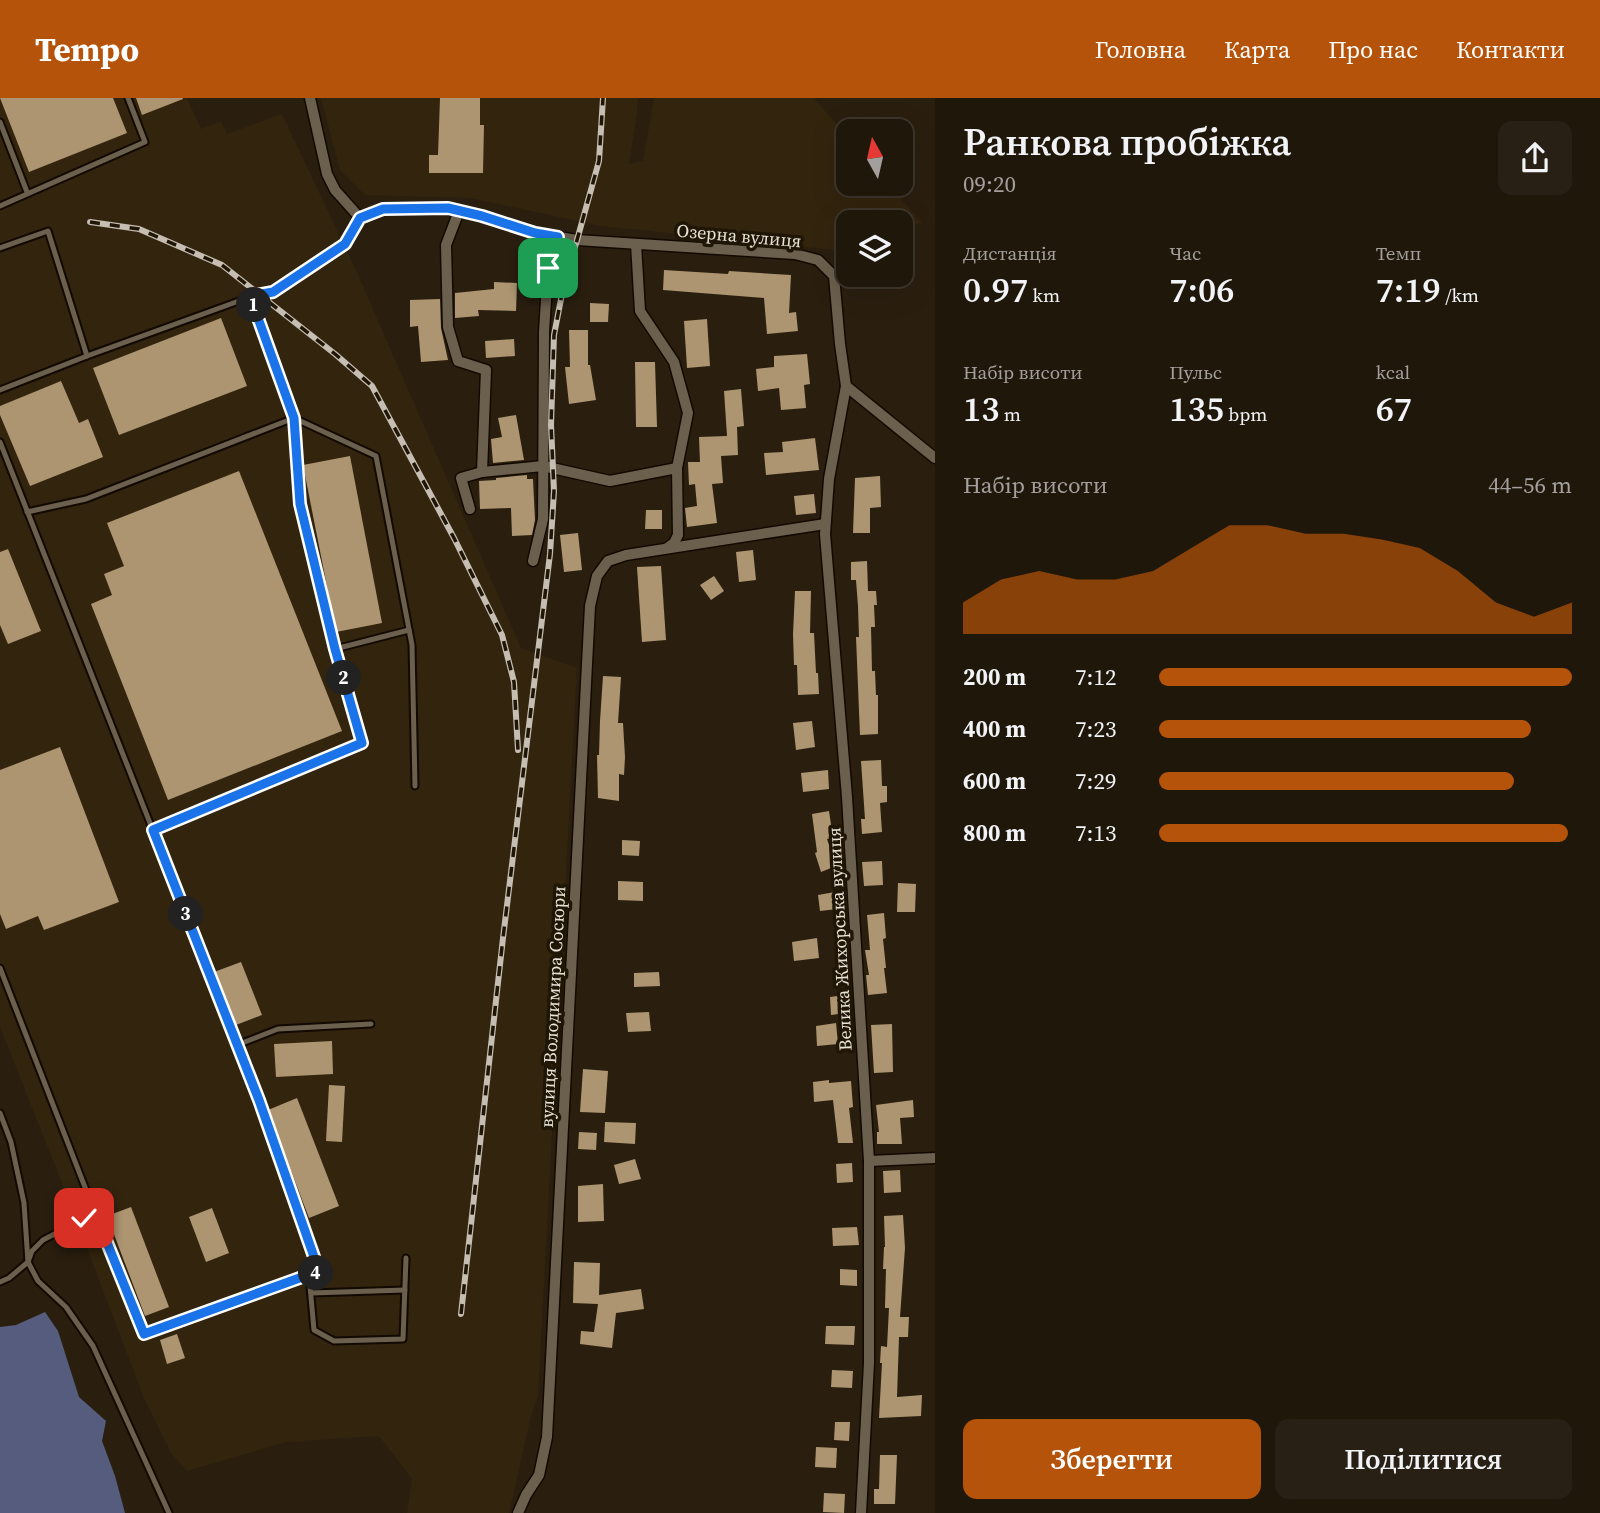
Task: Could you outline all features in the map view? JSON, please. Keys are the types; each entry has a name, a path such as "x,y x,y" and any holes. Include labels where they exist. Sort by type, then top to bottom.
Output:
{"street":[{"path":"310,98 327,174 335,190 360,218"},
{"name":"Озерна вулиця","path":"360,218 383,209 448,208 535,233 577,240 795,254 818,260 834,276 846,386 829,480 825,524"},
{"path":"459,211 446,245 448,327 458,361 486,370 482,472"},
{"path":"533,561 542,519 544,332 548,268 558,237"},
{"path":"636,244 640,311 674,362 688,413 677,468 678,535 674,543 666,548"},
{"path":"846,386 935,458"},
{"path":"470,509 461,478 482,472 543,466 610,481 677,468"},
{"path":"666,548 825,524"},
{"name":"Велика Жихорська вулиця","path":"825,524 847,797 869,1161 869,1363 861,1513"},
{"name":"вулиця Володимира Сосюри","path":"518,1513 539,1475 547,1437 590,606 597,576 608,561 666,548"},
{"path":"869,1161 935,1158"}],"lane":[{"path":"0,206 145,142 128,98"},
{"path":"0,122 27,192"},
{"path":"0,390 250,296 273,292 345,244 360,218"},
{"path":"0,248 48,231 87,356"},
{"path":"153,830 362,743 335,649 300,504 294,418 250,296"},
{"path":"27,512 86,499 294,418 376,456 412,645 415,786"},
{"path":"0,442 259,1100 319,1271 144,1334 0,968"},
{"path":"335,649 409,630"},
{"path":"237,1045 278,1029 371,1024"},
{"path":"0,1113 11,1142 24,1203 28,1262 38,1281 66,1307 93,1346 169,1513"},
{"path":"0,1282 28,1262 32,1251 43,1240 95,1213"},
{"path":"309,1275 314,1330 334,1341 403,1339 406,1258"},
{"path":"311,1293 405,1290"}],"shaded area":[{"path":"0,98 187,98 201,129 221,121 227,134 282,114 355,268 521,648 577,668 538,1395 509,1513 407,1513 412,1479 379,1436 286,1442 187,1471 171,1453 144,1398 0,1027"},
{"path":"321,98 638,98 629,164 643,161 654,98 814,98 836,124 836,196 898,196 911,210 836,210 835,250 601,226 470,198 365,195 340,170"},
{"path":"913,213 922,223 913,226"}],"water":[{"path":"45,1312 58,1331 79,1397 106,1421 102,1441 125,1513 0,1513 0,1327 16,1325"}],"building":[{"path":"0,98 113,98 127,133 29,172"},
{"path":"136,98 183,98 183,99 142,115"},
{"path":"440,98 480,98 480,125 484,125 483,173 429,173 429,155 438,155"},
{"path":"664,270 791,275 789,313 796,312 798,331 767,334 764,298 663,290"},
{"path":"494,282 517,283 516,311 478,310 479,316 455,318 455,293 494,289"},
{"path":"440,299 441,328 448,360 421,362 418,326 410,327 410,300"},
{"path":"590,303 609,304 608,322 590,322"},
{"path":"221,318 247,386 119,435 93,368"},
{"path":"707,319 710,366 687,368 684,321"},
{"path":"569,330 588,330 588,365 596,400 569,404 565,367 570,367"},
{"path":"514,339 515,356 486,358 485,341"},
{"path":"807,354 810,384 804,385 806,408 781,410 779,388 758,391 756,369 774,367 774,356"},
{"path":"635,362 655,362 657,427 636,427"},
{"path":"61,381 79,423 88,419 103,457 30,486 0,415 0,406"},
{"path":"741,389 744,426 737,427 738,455 721,456 723,483 712,484 717,523 687,527 685,508 697,506 695,484 689,485 688,462 700,462 699,437 727,436 724,391"},
{"path":"516,415 524,460 493,463 491,439 502,437 498,418"},
{"path":"815,438 819,470 766,475 764,453 783,452 782,442"},
{"path":"350,456 382,623 336,632 303,465"},
{"path":"239,471 342,731 168,800 91,604 112,595 104,574 124,566 107,523"},
{"path":"527,475 527,479 533,479 535,520 532,535 512,536 511,508 480,509 479,481"},
{"path":"880,476 881,507 870,508 870,533 853,533 855,478"},
{"path":"814,494 816,513 796,515 794,496"},
{"path":"646,510 662,510 662,529 645,529"},
{"path":"578,533 582,570 564,572 560,535"},
{"path":"8,549 41,631 8,644 0,625 0,552"},
{"path":"753,550 756,580 739,582 736,552"},
{"path":"867,561 868,591 876,591 877,605 874,605 875,627 871,627 872,671 875,671 878,695 878,734 860,735 856,637 859,637 858,606 856,580 851,580 851,562"},
{"path":"661,566 666,640 642,642 637,567"},
{"path":"714,576 724,591 711,600 700,585"},
{"path":"795,591 811,591 810,633 814,633 819,694 798,695 793,634"},
{"path":"603,676 621,677 618,723 623,723 625,757 624,775 619,774 619,801 598,798 597,755"},
{"path":"812,721 815,747 796,750 793,723"},
{"path":"60,747 119,902 44,930 38,916 6,929 0,914 0,770"},
{"path":"881,760 882,786 887,786 887,802 880,803 882,832 862,834 861,819 865,819 861,761"},
{"path":"828,770 829,789 803,792 801,773"},
{"path":"829,811 833,838 827,839 836,866 821,872 815,853 812,814"},
{"path":"622,840 640,841 639,856 622,855"},
{"path":"882,861 883,885 864,886 862,862"},
{"path":"618,881 643,882 643,901 618,900"},
{"path":"898,883 916,884 915,912 897,912"},
{"path":"835,892 837,909 820,911 818,895"},
{"path":"884,913 887,993 868,995 866,975 869,975 865,950 870,950 867,915"},
{"path":"817,938 819,958 794,961 792,942"},
{"path":"241,962 262,1015 236,1025 214,972"},
{"path":"659,972 660,986 634,987 634,973"},
{"path":"845,995 846,1013 831,1015 830,997"},
{"path":"649,1012 651,1031 628,1032 626,1013"},
{"path":"836,1023 838,1044 817,1046 816,1026"},
{"path":"892,1024 893,1072 874,1073 871,1025"},
{"path":"332,1041 333,1074 276,1077 274,1044"},
{"path":"583,1069 608,1071 605,1113 580,1112"},
{"path":"829,1080 829,1083 851,1081 853,1107 849,1108 853,1143 838,1143 833,1100 814,1102 813,1082"},
{"path":"329,1085 345,1086 342,1142 326,1141"},
{"path":"297,1098 339,1206 309,1218 268,1110"},
{"path":"913,1100 914,1117 900,1118 902,1144 877,1144 879,1132 876,1105"},
{"path":"605,1122 636,1123 635,1144 604,1142"},
{"path":"579,1132 597,1133 596,1150 578,1149"},
{"path":"635,1159 641,1179 619,1184 614,1165"},
{"path":"852,1163 853,1182 837,1183 836,1164"},
{"path":"900,1170 901,1192 884,1193 883,1171"},
{"path":"603,1184 604,1221 578,1222 578,1186"},
{"path":"131,1207 169,1307 145,1316 107,1216"},
{"path":"212,1208 229,1253 206,1262 189,1217"},
{"path":"903,1215 905,1248 900,1317 909,1317 908,1337 899,1337 897,1397 922,1395 921,1416 879,1418 881,1346 887,1347 889,1308 885,1308 884,1216"},
{"path":"857,1227 859,1245 833,1246 832,1228"},
{"path":"574,1262 600,1263 599,1295 641,1289 644,1309 616,1313 612,1348 580,1344 581,1331 594,1332 598,1304 573,1303"},
{"path":"840,1269 857,1270 857,1286 840,1285"},
{"path":"826,1326 855,1326 854,1345 825,1344"},
{"path":"177,1334 185,1358 167,1364 160,1340"},
{"path":"832,1370 853,1371 852,1388 831,1387"},
{"path":"835,1422 850,1422 849,1441 834,1440"},
{"path":"816,1447 837,1448 836,1468 815,1467"},
{"path":"880,1455 897,1455 895,1504 874,1504 874,1489 879,1489"},
{"path":"824,1493 845,1494 844,1513 823,1512"}],"railway":[{"path":"461,1314 550,554 554,491 551,425 554,335 562,294 599,161 603,98"},
{"path":"90,222 139,229 222,265 372,386 454,538 502,635 514,682 518,750"}],"route":[{"path":"84,1218 95,1213 144,1334 319,1271 259,1100 153,830 362,743 335,649 300,504 294,418 250,296 273,292 345,244 360,218 383,209 448,208 558,237 548,268"}]}
